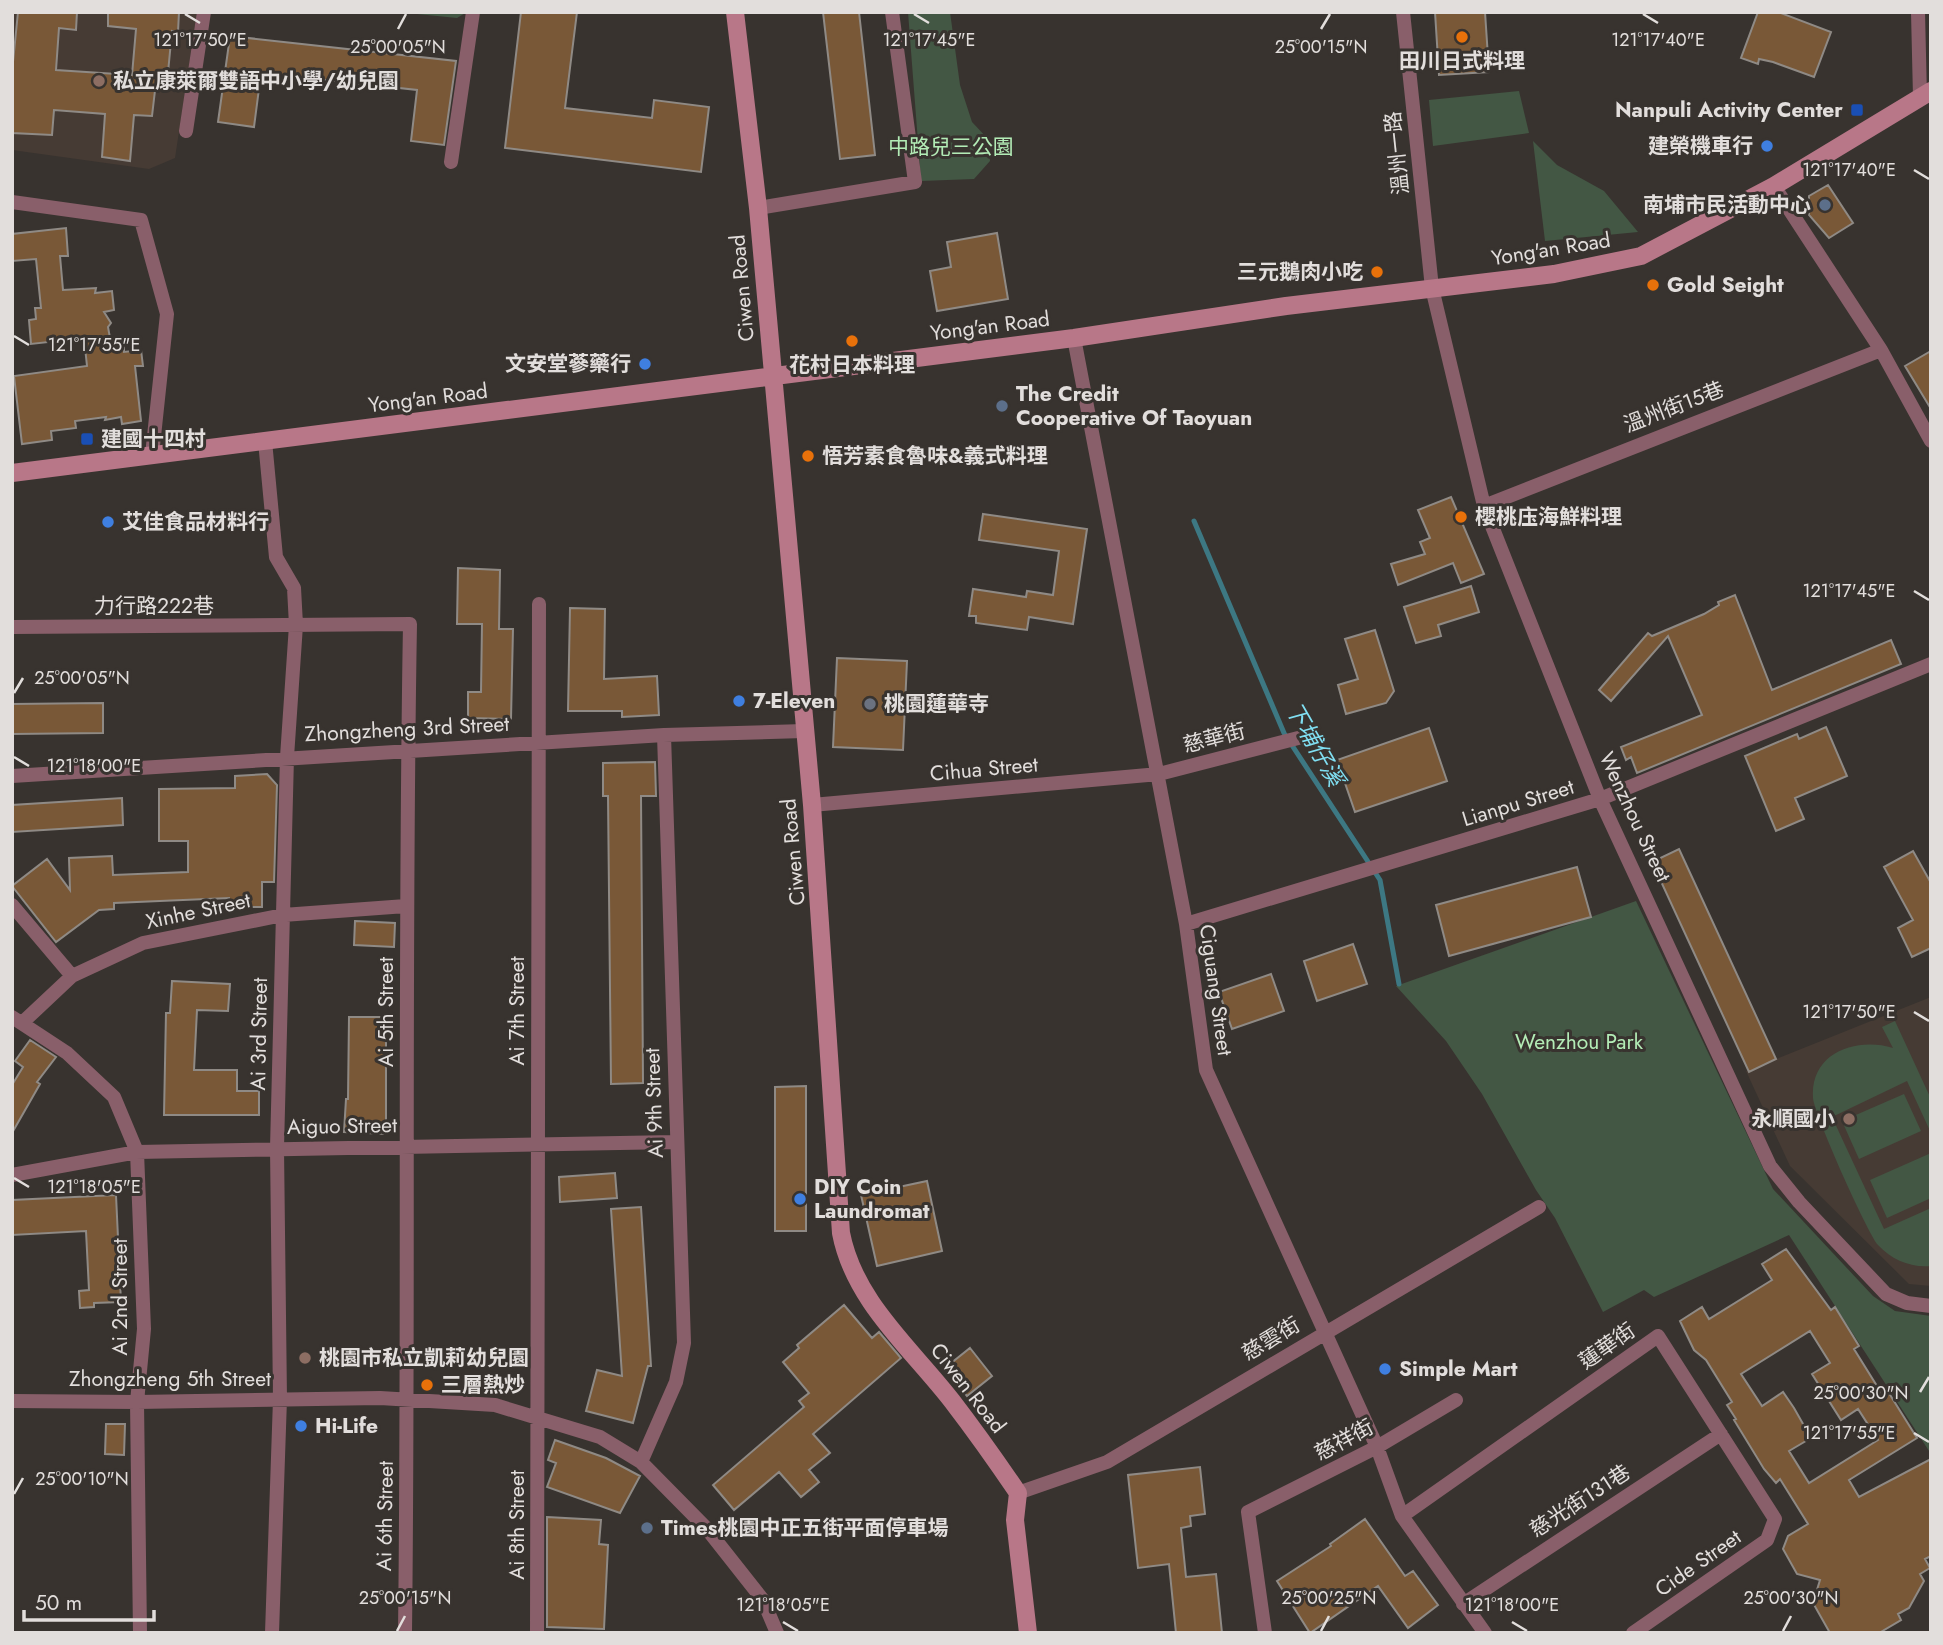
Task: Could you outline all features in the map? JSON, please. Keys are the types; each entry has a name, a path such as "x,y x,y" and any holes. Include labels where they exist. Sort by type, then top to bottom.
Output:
{"main road":[{"name":"Ciwen Road","path":"735,12 758,208 804,732 813,806 841,1233 846,1258 857,1282 953,1402 1018,1493"},
{"name":"Yong'an Road","path":"12,473 1074,338 1286,306 1554,274 1641,256 1774,186 1925,94"},
{"path":"1018,1493 1015,1520 1028,1633"}],"street":[{"path":"186,131 204,12"},
{"path":"451,162 473,12"},
{"path":"758,208 915,182 891,12"},
{"name":"溫州一路","path":"1403,12 1432,288"},
{"path":"1918,12 1925,94"},
{"path":"1774,186 1926,416 1931,441"},
{"path":"12,202 141,220 167,313 152,455"},
{"name":"Wenzhou Street","path":"1432,288 1484,506 1601,799 1770,1166 1799,1202 1886,1294 1907,1303 1931,1306"},
{"name":"Ciguang Street","path":"1074,338 1159,774 1186,924 1206,1070 1377,1447 1402,1516 1485,1633"},
{"name":"溫州街15巷","path":"1484,506 1881,350"},
{"name":"Ai 3rd Street","path":"265,441 276,557 294,588 296,625 287,757 277,1148 280,1399 272,1633"},
{"name":"Ai 7th Street","path":"538,1418 539,604"},
{"name":"力行路222巷","path":"12,627 410,625"},
{"name":"Ai 5th Street","path":"408,1399 406,906 410,625"},
{"name":"Lianpu Street","path":"1186,924 1601,799 1931,664"},
{"name":"Zhongzheng 3rd Street","path":"12,776 664,735 804,732"},
{"name":"Ai 9th Street","path":"641,1462 676,1382 684,1343 664,735"},
{"name":"慈華街","path":"1159,774 1301,738"},
{"name":"Cihua Street","path":"813,806 1159,774"},
{"path":"12,905 72,976"},
{"name":"Xinhe Street","path":"18,1020 72,976 143,943 283,915 406,906"},
{"name":"Ai 2nd Street","path":"18,1020 67,1053 114,1097 137,1152 144,1329 137,1402 140,1633"},
{"name":"Aiguo Street","path":"12,1175 137,1152 676,1142"},
{"name":"慈雲街","path":"1018,1493 1107,1462 1539,1207"},
{"name":"蓮華街","path":"1402,1516 1658,1336 1775,1519"},
{"name":"Zhongzheng 5th Street","path":"12,1401 408,1399 495,1405 538,1418 600,1437 641,1462 707,1529 763,1600 777,1633"},
{"name":"Ai 6th Street","path":"405,1633 408,1399"},
{"name":"慈祥街","path":"1265,1633 1248,1513 1377,1447 1456,1400"},
{"name":"Ai 8th Street","path":"537,1633 538,1418"},
{"name":"慈光街131巷","path":"1463,1604 1721,1434"},
{"name":"Cide Street","path":"1633,1633 1767,1540 1775,1519"}],"shaded area":[{"name":"私立康萊爾雙語中小學/幼兒園","path":"12,12 197,12 175,158 149,169 12,150"},
{"name":"永順國小","path":"1931,997 1931,1286 1909,1284 1790,1166 1746,1071"}],"green space":[{"path":"397,12 467,12 457,18"},
{"name":"中路兒三公園","path":"908,12 950,12 960,85 972,122 988,139 990,161 974,179 921,181"},
{"path":"1519,91 1529,133 1433,146 1429,100"},
{"path":"1533,141 1557,165 1604,191 1638,232 1545,241"},
{"name":"Wenzhou Park","path":"1636,901 1773,1189 1873,1296 1895,1311 1931,1316 1931,1454 1789,1235 1654,1297 1644,1290 1603,1312 1555,1218 1536,1190 1482,1094 1446,1041 1396,986"},
{"path":"1895,1021 1931,1099 1931,1133 1907,1081 1832,1117 1884,1229 1931,1208 1931,1266 1902,1262 1878,1245 1842,1173 1813,1098 1814,1082 1819,1069 1838,1052 1865,1045 1893,1048 1882,1027"},
{"path":"1904,1094 1921,1131 1859,1159 1842,1121"},
{"path":"1931,1153 1931,1198 1887,1218 1870,1180"}],"building":[{"path":"18,12 77,12 76,30 59,28 56,70 132,75 136,29 108,26 108,12 179,12 178,32 172,31 167,83 156,82 152,116 134,115 130,161 102,157 105,114 54,110 52,135 12,133 12,72"},
{"path":"521,12 577,12 565,108 652,118 654,100 709,107 701,172 505,148"},
{"path":"823,12 859,12 875,155 840,159"},
{"path":"1435,12 1485,12 1489,72 1439,75"},
{"path":"1758,12 1778,12 1831,32 1814,77 1773,62 1759,59 1758,64 1741,58"},
{"path":"230,36 456,61 444,145 411,141 417,90 261,73 254,127 218,122"},
{"name":"南埔市民活動中心","path":"1828,185 1853,223 1829,238 1809,215 1809,196"},
{"path":"66,228 68,256 60,256 63,290 96,288 95,293 112,291 114,310 104,312 111,323 108,327 112,349 124,347 124,352 141,350 143,366 135,366 141,421 122,424 121,417 105,420 106,417 75,421 76,428 51,431 52,440 22,444 14,376 87,366 84,338 31,344 29,320 36,319 35,308 41,308 36,259 12,261 12,234"},
{"path":"997,233 1008,299 937,311 930,271 951,267 947,242"},
{"path":"1931,351 1931,409 1905,366"},
{"path":"1451,497 1484,574 1461,583 1453,563 1398,585 1391,564 1425,554 1420,542 1430,538 1418,510"},
{"path":"983,514 1087,529 1073,624 1029,617 1027,630 976,623 976,616 969,616 973,589 1026,597 1027,591 1053,595 1059,551 979,540"},
{"path":"458,568 500,570 499,629 513,629 511,719 468,718 468,692 481,692 482,624 457,624"},
{"path":"1471,586 1479,612 1438,625 1441,636 1416,643 1404,607"},
{"path":"1735,595 1772,690 1891,640 1901,664 1637,773 1631,757 1626,760 1621,747 1702,715 1668,636 1611,701 1599,690 1648,633 1652,636 1704,614 1719,605 1718,602"},
{"path":"570,608 605,609 604,679 657,676 659,715 622,717 622,711 568,711"},
{"path":"1375,630 1394,691 1386,703 1346,714 1338,685 1358,679 1345,639"},
{"name":"桃園蓮華寺","path":"837,658 907,661 903,750 833,747"},
{"path":"103,703 103,733 12,734 12,704"},
{"path":"1826,727 1847,776 1795,798 1804,819 1776,831 1745,756 1797,734 1799,739"},
{"path":"1429,728 1447,781 1355,812 1337,760"},
{"path":"655,762 656,796 641,796 643,1083 611,1084 608,796 603,796 603,763"},
{"path":"267,774 277,785 274,882 262,882 262,907 229,907 229,898 114,903 114,909 99,910 56,942 12,886 47,859 70,890 69,858 112,856 113,875 188,872 188,841 159,841 159,789 235,788 235,776"},
{"path":"122,798 123,825 12,832 12,805"},
{"path":"1679,849 1776,1059 1749,1072 1652,862"},
{"path":"1913,851 1931,883 1931,948 1912,957 1898,928 1913,920 1884,867"},
{"path":"1577,867 1591,917 1449,956 1436,905"},
{"path":"355,921 395,923 394,947 354,945"},
{"path":"1353,944 1367,984 1317,1001 1304,961"},
{"path":"1271,974 1284,1011 1232,1029 1219,992"},
{"path":"172,981 230,984 228,1011 197,1010 194,1070 237,1070 237,1091 259,1091 259,1115 164,1115 166,1013 170,1013"},
{"path":"349,1017 386,1017 386,1134 344,1132 348,1099"},
{"path":"30,1040 56,1057 37,1082 40,1084 12,1133 12,1085 23,1067 15,1061"},
{"path":"806,1086 806,1231 775,1231 775,1087"},
{"path":"615,1173 617,1198 560,1202 559,1177"},
{"path":"927,1181 942,1251 877,1266 861,1195"},
{"path":"116,1195 121,1302 94,1303 94,1307 80,1308 79,1291 89,1290 86,1231 12,1235 12,1200"},
{"path":"641,1207 651,1366 648,1366 633,1423 586,1411 597,1370 622,1376 611,1209"},
{"path":"1786,1249 1831,1310 1835,1307 1859,1346 1854,1349 1882,1394 1887,1390 1917,1438 1849,1480 1859,1497 1931,1459 1931,1556 1925,1559 1930,1568 1920,1574 1924,1581 1909,1608 1898,1614 1901,1620 1879,1633 1830,1633 1813,1603 1820,1580 1797,1574 1783,1549 1788,1536 1808,1524 1780,1479 1776,1483 1764,1469 1734,1420 1736,1419 1727,1405 1732,1402 1706,1360 1694,1350 1680,1321 1702,1307 1709,1319 1772,1280 1762,1264","holes":["1810,1331 1830,1363 1812,1374 1841,1420 1858,1409 1878,1440 1809,1483 1789,1451 1811,1438 1794,1408 1783,1392 1762,1406 1741,1374"]},
{"path":"844,1305 872,1338 879,1332 901,1358 813,1434 830,1453 809,1470 819,1482 801,1497 779,1472 734,1510 713,1485 804,1407 799,1401 809,1393 783,1362 799,1348 797,1345"},
{"path":"970,1348 992,1376 967,1396 945,1368"},
{"path":"106,1424 125,1424 124,1455 105,1454"},
{"path":"555,1440 606,1458 640,1476 620,1513 547,1487 556,1463 548,1460"},
{"path":"1200,1467 1205,1514 1190,1516 1191,1526 1181,1528 1186,1577 1216,1574 1222,1633 1176,1633 1169,1564 1138,1568 1128,1475"},
{"path":"547,1517 601,1520 599,1544 608,1545 604,1629 547,1627"},
{"path":"1365,1519 1405,1576 1413,1571 1438,1605 1408,1628 1378,1586 1310,1633 1277,1581 1331,1546 1330,1544"}],"waterway":[{"name":"下埔仔溪","path":"1194,521 1284,733 1380,880 1399,984"}],"place":[{"name":"田川日式料理","path":"1462,37"},
{"name":"私立康萊爾雙語中小學/幼兒園","path":"99,81"},
{"name":"Nanpuli Activity Center","path":"1857,110"},
{"name":"建榮機車行","path":"1767,146"},
{"name":"南埔市民活動中心","path":"1825,205"},
{"name":"三元鵝肉小吃","path":"1377,272"},
{"name":"Gold Seight","path":"1653,285"},
{"name":"花村日本料理","path":"852,341"},
{"name":"文安堂蔘藥行","path":"645,364"},
{"name":"The Credit Cooperative Of Taoyuan","path":"1002,406"},
{"name":"建國十四村","path":"87,439"},
{"name":"悟芳素食魯味&義式料理","path":"808,456"},
{"name":"櫻桃庒海鮮料理","path":"1461,517"},
{"name":"艾佳食品材料行","path":"108,522"},
{"name":"7-Eleven","path":"739,701"},
{"name":"桃園蓮華寺","path":"870,704"},
{"name":"永順國小","path":"1849,1119"},
{"name":"DIY Coin Laundromat","path":"800,1199"},
{"name":"桃園市私立凱莉幼兒園","path":"305,1358"},
{"name":"Simple Mart","path":"1385,1369"},
{"name":"三層熱炒","path":"427,1385"},
{"name":"Hi-Life","path":"301,1426"},
{"name":"Times桃園中正五街平面停車場","path":"647,1528"}]}
